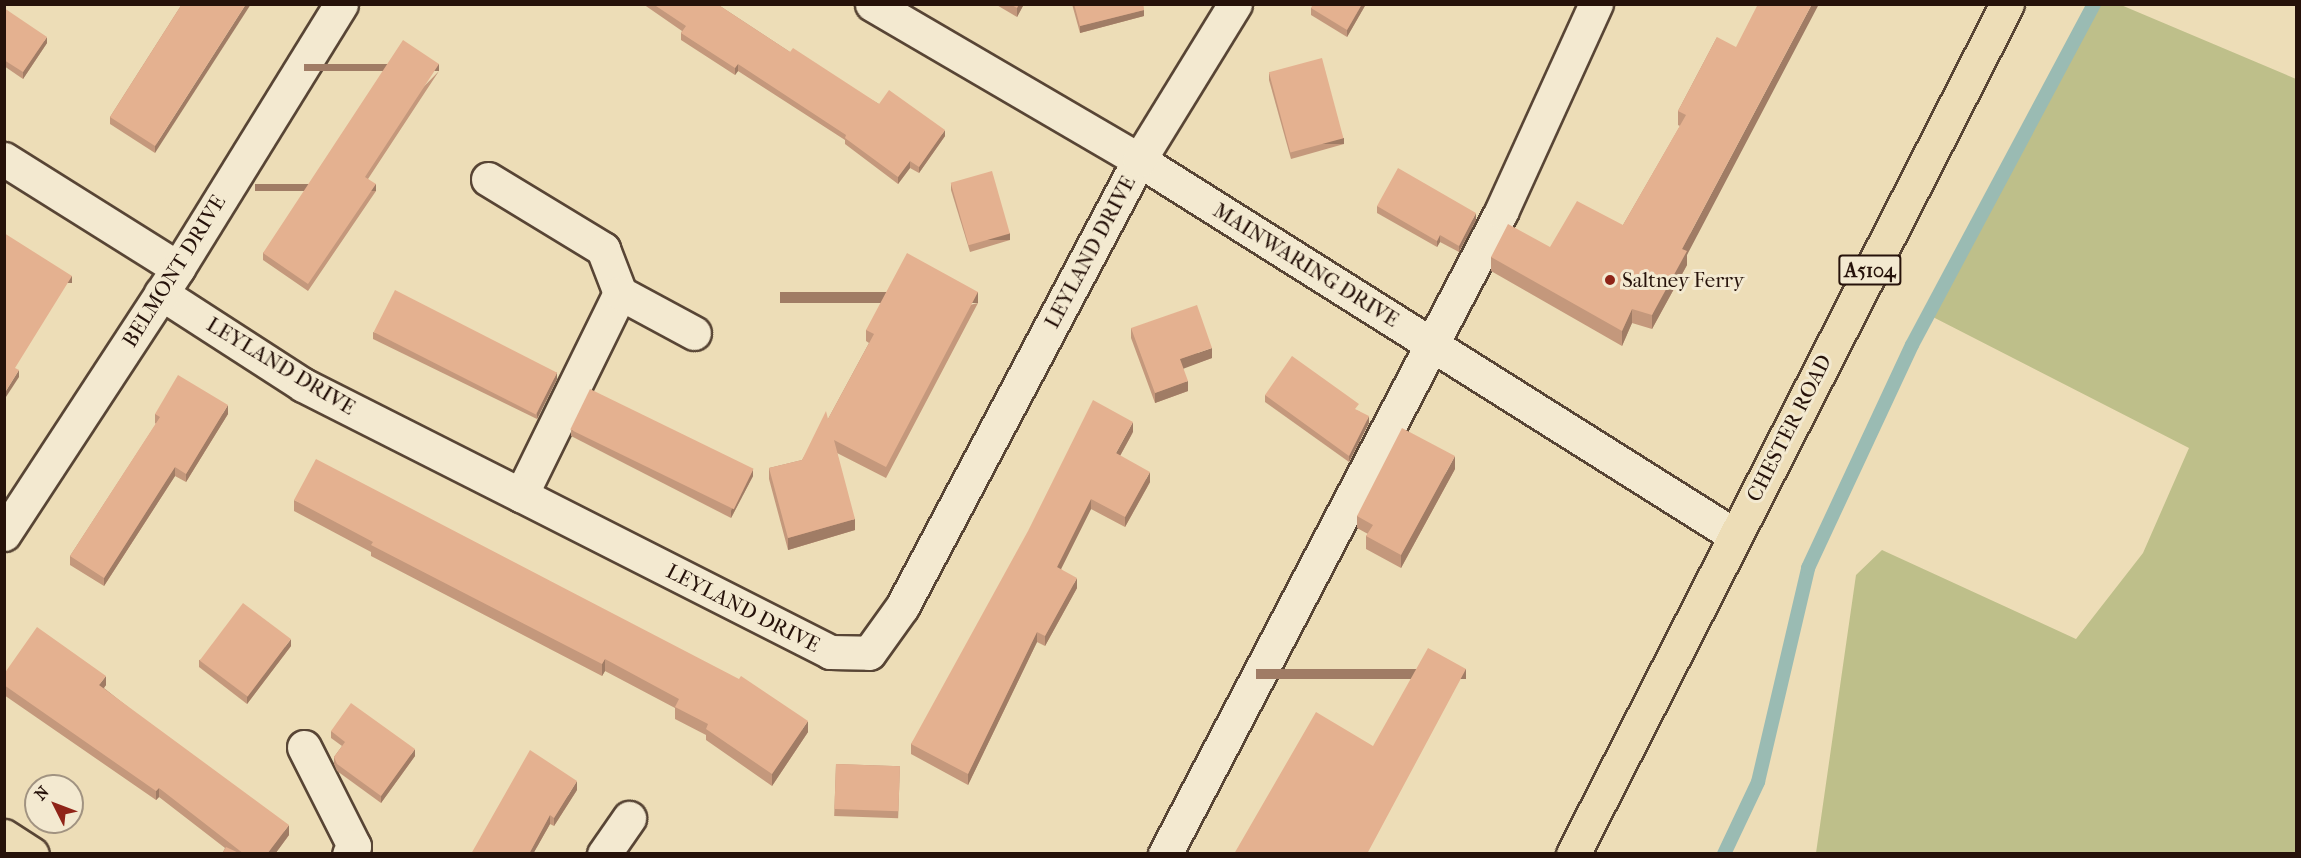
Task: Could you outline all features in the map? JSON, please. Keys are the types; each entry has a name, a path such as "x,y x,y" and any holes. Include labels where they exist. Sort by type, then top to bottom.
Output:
{"main road":[{"name":"CHESTER ROAD","path":"1573,854 2007,4"},
{"path":"4,836 32,854"}],"street":[{"name":"BELMONT DRIVE","path":"4,534 169,280 340,4"},
{"name":"MAINWARING DRIVE","path":"872,4 1139,160 1734,535"},
{"path":"1139,160 1235,4"},
{"path":"1165,854 1433,345 1535,142 1596,4"},
{"name":"LEYLAND DRIVE","path":"4,159 169,280 303,385 830,652 869,653 902,607 1139,160"},
{"path":"488,179 603,249 620,294 694,333"},
{"path":"521,495 620,294"},
{"path":"304,747 354,846 349,854"},
{"path":"604,854 629,818"}],"green space":[{"path":"2094,5 2121,5 2296,79 2296,853 1816,853 1856,575 1882,550 2076,639 2143,553 2189,448 1929,315"}],"building":[{"path":"182,4 246,4 155,146 110,117"},
{"path":"653,4 717,4 790,52 793,48 879,104 889,90 945,130 919,167 910,161 898,177 845,138 846,135 738,64 735,68 681,33 686,26"},
{"path":"1074,4 1143,4 1144,10 1080,26"},
{"path":"1313,4 1362,4 1347,30 1311,8"},
{"path":"1758,4 1812,4 1682,249 1687,251 1652,315 1632,309 1622,331 1491,257 1508,224 1550,247 1577,201 1623,225 1686,115 1678,111 1717,37 1736,47"},
{"path":"4,8 47,37 23,72 4,60"},
{"path":"403,40 439,64 365,177 376,184 308,284 263,253"},
{"path":"1322,58 1343,138 1290,152 1269,72"},
{"path":"1398,168 1476,213 1459,246 1440,235 1437,241 1377,206"},
{"path":"992,171 1010,233 969,245 951,183"},
{"path":"4,233 72,276 15,368 19,370 4,394"},
{"path":"907,253 978,292 886,467 834,440 855,519 788,538 769,468 802,460 826,411 828,419 874,334 866,330"},
{"path":"395,290 557,373 536,415 374,332"},
{"path":"1197,305 1212,348 1180,359 1188,381 1155,393 1131,328"},
{"path":"1292,356 1359,404 1355,409 1369,416 1349,456 1265,395"},
{"path":"178,375 228,405 186,474 175,467 104,578 70,556 160,417 155,414"},
{"path":"590,389 754,469 734,509 570,429"},
{"path":"1093,400 1133,422 1116,453 1150,472 1125,517 1091,499 1057,567 1077,578 1045,636 1037,632 968,774 911,744 1028,531"},
{"path":"1402,428 1455,456 1401,555 1366,536 1373,525 1357,516"},
{"path":"316,459 739,679 741,676 808,721 772,774 706,729 708,724 675,707 679,699 605,659 602,664 371,545 373,542 294,500"},
{"path":"243,603 291,639 248,697 200,661"},
{"path":"37,627 106,676 99,685 289,825 267,854 244,854 159,788 156,791 4,685 4,674"},
{"path":"1428,648 1466,669 1367,854 1234,854 1316,712 1373,746"},
{"path":"351,703 415,749 381,796 337,764 334,757 345,742 331,731"},
{"path":"530,750 577,781 554,818 550,815 529,854 471,854"},
{"path":"836,764 900,766 898,811 834,809"},
{"path":"226,847 241,854 222,854"}],"waterway":[{"path":"1724,854 1758,782 1808,568 1912,345 2094,4"}],"place":[{"name":"Saltney Ferry","path":"1610,280"}]}
